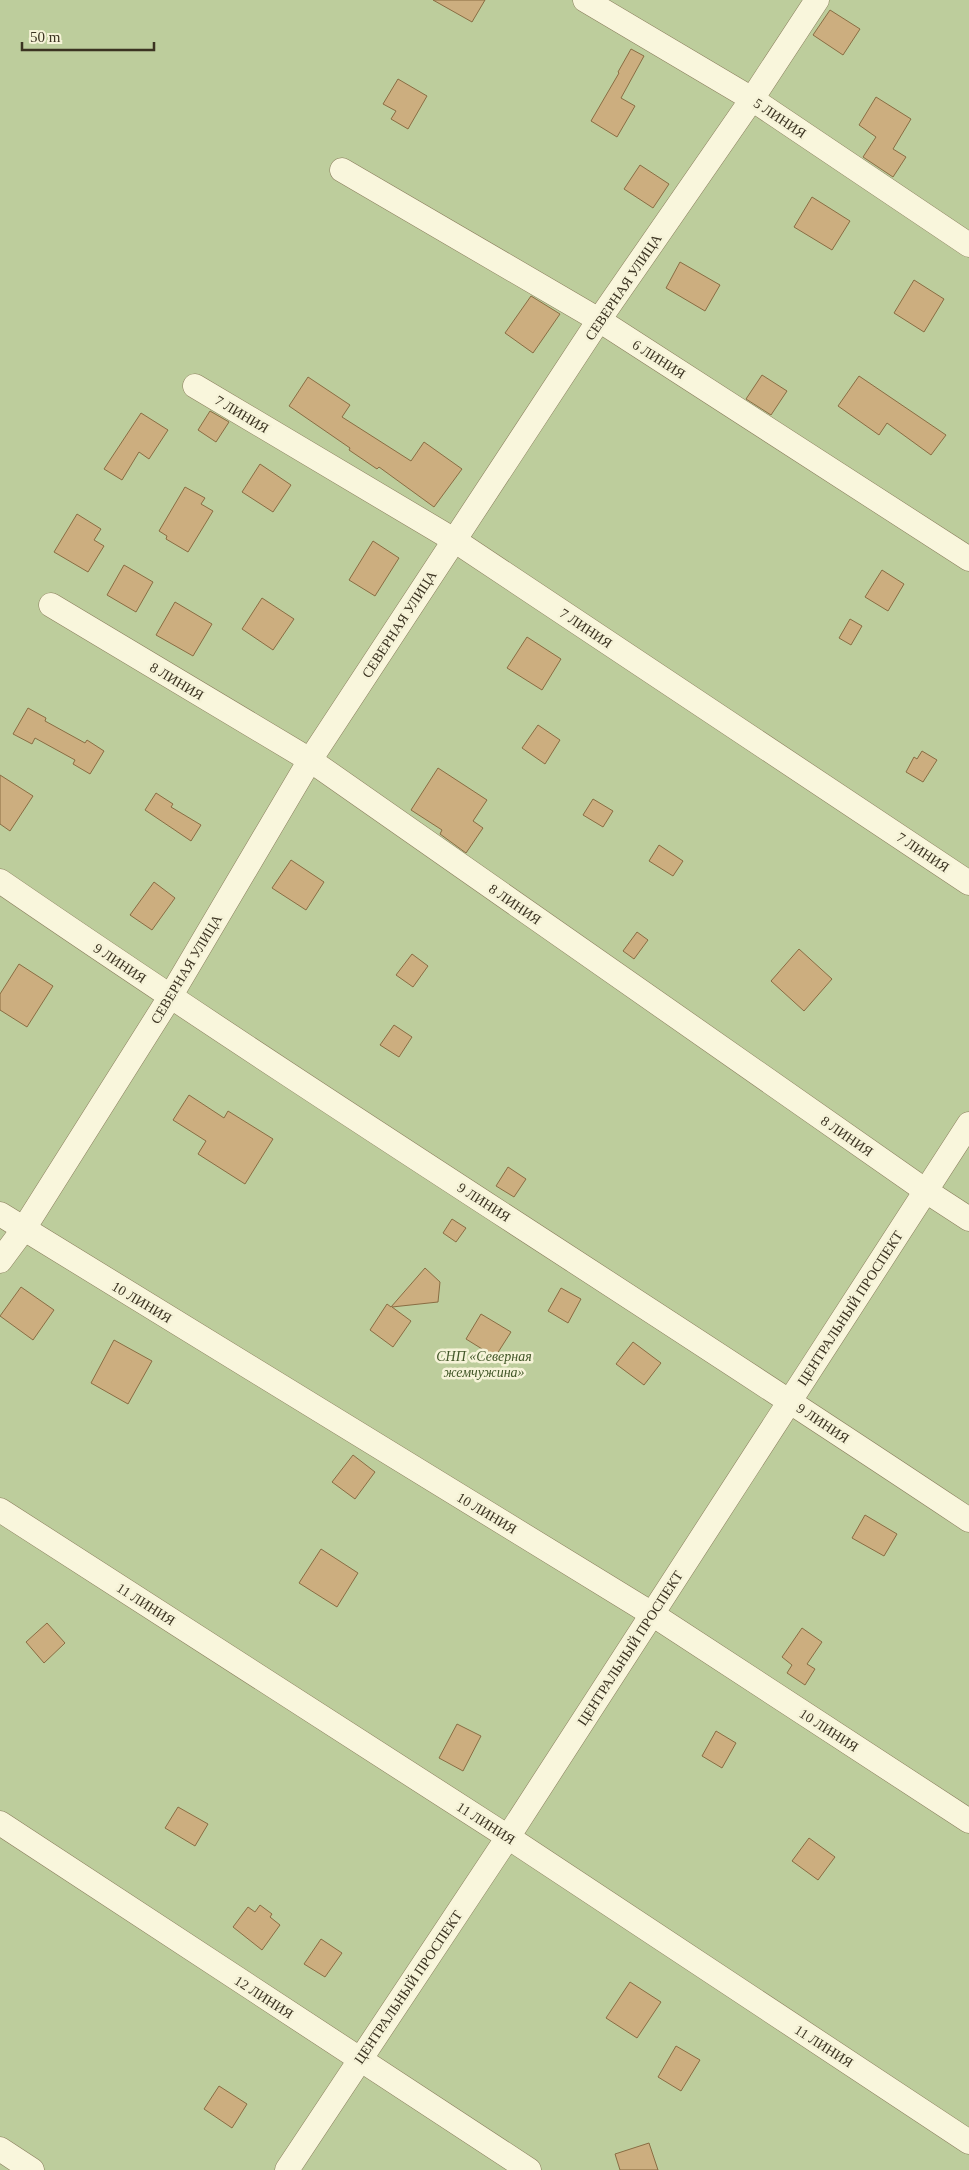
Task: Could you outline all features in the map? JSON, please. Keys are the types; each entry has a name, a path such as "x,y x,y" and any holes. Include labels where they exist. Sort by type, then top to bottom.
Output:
{"street":[{"name":"5 ЛИНИЯ","path":"585,0 752,99 969,245"},
{"name":"СЕВЕРНАЯ УЛИЦА","path":"0,1261 23,1230 170,998 310,760 599,320 752,99 817,0"},
{"name":"6 ЛИНИЯ","path":"342,170 599,320 969,559"},
{"name":"7 ЛИНИЯ","path":"195,386 454,540 969,883"},
{"name":"8 ЛИНИЯ","path":"51,605 310,760 926,1192 969,1218"},
{"name":"9 ЛИНИЯ","path":"0,881 170,998 789,1400 969,1520"},
{"name":"ЦЕНТРАЛЬНЫЙ ПРОСПЕКТ","path":"287,2170 508,1837 969,1124"},
{"name":"10 ЛИНИЯ","path":"0,1214 23,1230 652,1614 969,1821"},
{"name":"11 ЛИНИЯ","path":"0,1510 508,1837 969,2142"},
{"name":"12 ЛИНИЯ","path":"0,1823 529,2170"},
{"path":"0,2148 32,2170"}],"green space":[{"name":"СНП «Северная жемчужина»","path":"0,0 969,0 969,2170 0,2170"}],"building":[{"path":"433,0 485,0 472,22"},
{"path":"830,10 860,29 843,55 813,35"},
{"path":"631,49 644,56 621,98 635,106 617,137 591,121"},
{"path":"398,79 427,96 408,129 391,119 396,111 383,104"},
{"path":"876,97 911,119 893,149 906,157 893,177 863,157 876,137 859,125"},
{"path":"640,165 669,184 653,208 624,189"},
{"path":"812,197 850,221 832,250 794,227"},
{"path":"680,262 720,285 705,311 666,288"},
{"path":"914,280 944,299 924,332 894,313"},
{"path":"531,296 560,314 533,353 505,333"},
{"path":"762,375 787,391 771,415 746,399"},
{"path":"859,376 946,435 931,455 887,423 879,435 838,406"},
{"path":"308,377 350,405 342,417 411,461 424,442 462,469 434,507 379,467 377,469 349,450 350,448 289,406"},
{"path":"210,411 229,422 216,442 198,430"},
{"path":"141,413 168,430 149,459 139,452 122,480 104,469"},
{"path":"260,464 291,485 273,512 242,492"},
{"path":"185,487 205,498 201,504 213,511 188,552 166,539 167,536 159,531"},
{"path":"77,514 101,529 94,540 104,546 88,572 54,552"},
{"path":"373,541 399,558 375,596 349,580"},
{"path":"124,565 153,582 136,612 107,595"},
{"path":"882,570 904,584 888,611 865,597"},
{"path":"262,598 294,619 273,650 242,629"},
{"path":"175,602 212,624 193,656 156,635"},
{"path":"850,619 862,626 851,645 839,638"},
{"path":"527,637 561,659 542,690 507,668"},
{"path":"28,708 46,718 45,721 85,743 87,740 104,751 90,774 73,764 75,760 35,738 32,744 13,734"},
{"path":"538,725 560,740 545,764 522,748"},
{"path":"922,751 937,760 923,782 906,772 914,757 917,759"},
{"path":"438,768 487,800 473,821 483,828 466,853 440,834 442,830 411,810"},
{"path":"0,775 33,796 10,831 0,824"},
{"path":"156,793 173,804 171,807 201,825 191,841 145,810"},
{"path":"593,799 613,811 603,827 583,815"},
{"path":"659,845 683,861 673,876 649,861"},
{"path":"291,860 324,882 306,910 272,888"},
{"path":"154,882 175,898 152,930 130,915"},
{"path":"637,932 648,940 634,959 623,951"},
{"path":"799,949 832,979 804,1011 771,981"},
{"path":"412,954 428,966 413,987 396,975"},
{"path":"19,964 53,986 27,1027 0,1010 0,994"},
{"path":"394,1025 412,1037 399,1057 380,1045"},
{"path":"189,1095 224,1118 228,1111 273,1139 245,1184 198,1154 206,1141 173,1120"},
{"path":"508,1167 526,1179 514,1197 496,1186"},
{"path":"452,1219 466,1228 456,1242 443,1233"},
{"path":"425,1268 440,1282 438,1302 392,1307 411,1321 393,1347 370,1330 387,1304 391,1307"},
{"path":"21,1287 54,1310 33,1340 0,1316"},
{"path":"561,1288 581,1299 568,1323 548,1311"},
{"path":"481,1314 511,1332 495,1357 466,1339"},
{"path":"114,1340 152,1361 128,1404 91,1383"},
{"path":"633,1342 661,1363 644,1385 616,1364"},
{"path":"353,1455 375,1472 355,1499 332,1482"},
{"path":"865,1515 897,1534 884,1556 852,1538"},
{"path":"321,1549 358,1573 337,1607 299,1583"},
{"path":"47,1623 65,1643 44,1663 26,1642"},
{"path":"802,1628 822,1642 807,1664 815,1669 805,1685 787,1673 792,1665 782,1657"},
{"path":"457,1724 481,1736 463,1771 439,1758"},
{"path":"716,1731 736,1743 722,1768 702,1756"},
{"path":"178,1807 208,1824 195,1846 165,1828"},
{"path":"809,1838 835,1857 818,1880 792,1861"},
{"path":"260,1905 272,1914 270,1917 280,1925 262,1950 233,1927 248,1907 255,1912"},
{"path":"321,1939 342,1953 325,1977 304,1964"},
{"path":"630,1982 661,2002 637,2038 606,2018"},
{"path":"676,2046 700,2060 681,2091 658,2077"},
{"path":"219,2086 247,2104 232,2128 204,2109"},
{"path":"649,2143 658,2170 620,2170 615,2154"}]}
